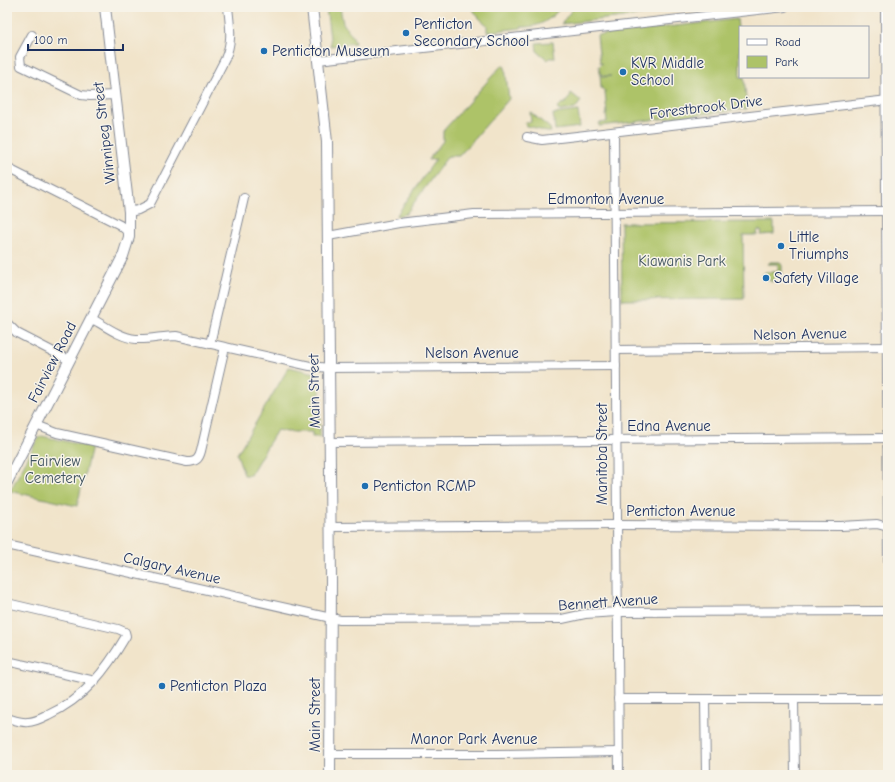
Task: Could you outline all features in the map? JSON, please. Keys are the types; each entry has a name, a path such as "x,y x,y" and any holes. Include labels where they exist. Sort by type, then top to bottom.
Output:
{"main road":[{"name":"Winnipeg Street","path":"105,7 129,215 127,247 123,256"},
{"name":"Main Street","path":"312,10 327,142 330,442 330,775"},
{"name":"Fairview Road","path":"7,482 123,256"}],"street":[{"path":"107,220 129,215 150,204 225,59 230,40 228,7"},
{"path":"318,60 785,7"},
{"path":"885,7 887,101 886,211 888,347 888,566"},
{"path":"32,35 20,57 21,66 81,95 115,95"},
{"name":"Forestbrook Drive","path":"527,137 542,140 887,101"},
{"name":"Manitoba Street","path":"614,132 619,775"},
{"path":"7,168 107,220 120,225 129,233"},
{"path":"210,344 244,198"},
{"name":"Edmonton Avenue","path":"328,236 399,223 474,214 886,211"},
{"name":"Nelson Avenue","path":"91,318 130,338 142,339 176,336 310,366 329,368 616,366"},
{"path":"7,323 17,333 70,360"},
{"path":"7,332 17,333"},
{"path":"36,425 57,433 187,462 194,461 198,459 201,451 225,347"},
{"name":"Nelson Avenue","path":"616,350 888,347"},
{"name":"Edna Avenue","path":"330,442 888,438"},
{"name":"Penticton Avenue","path":"330,527 617,525 846,526 877,524 888,527"},
{"name":"Calgary Avenue","path":"7,545 330,618"},
{"path":"7,603 118,629 125,632 126,636 115,655 95,681 68,704 39,720 27,722 7,718"},
{"name":"Bennett Avenue","path":"330,618 340,620 562,619 585,614 617,612 888,610"},
{"path":"7,661 95,681"},
{"path":"618,699 880,699 888,697"},
{"path":"705,699 706,775"},
{"path":"794,699 795,775"},
{"name":"Manor Park Avenue","path":"330,754 618,752"}],"green space":[{"path":"326,7 340,7 343,23 353,37 355,43 331,46"},
{"path":"471,7 561,7 553,16 538,25 487,32 487,25 479,18"},
{"path":"574,7 663,7 648,9 642,15 561,24"},
{"name":"KVR Middle School","path":"737,19 739,36 739,78 744,78 747,109 599,126 599,123 607,122 605,91 601,88 600,74 603,77 611,76 604,76 600,73 599,66 602,63 600,63 597,35"},
{"path":"553,42 555,58 550,58 548,60 537,51 536,43"},
{"path":"502,65 505,67 509,99 459,156 448,156 406,214 396,216 436,159 428,160 443,141 443,131"},
{"path":"571,93 581,101 575,109 560,111 557,109 571,96"},
{"path":"578,111 580,127 555,130 553,114"},
{"path":"530,112 550,128 551,132 526,126 525,123 531,122"},
{"name":"Kiawanis Park","path":"774,222 774,234 761,235 762,232 759,230 757,231 758,235 743,235 744,299 622,300 621,223"},
{"path":"770,262 780,262 782,266 782,275 774,278 772,282 769,279 762,279 762,275 765,272 776,272 778,270 778,264 768,264"},
{"path":"289,367 315,373 320,377 320,437 312,437 312,432 287,432 277,430 250,475 244,475 237,454"},
{"name":"Fairview Cemetery","path":"42,436 91,447 77,506 10,491 38,438"}],"place":[{"name":"Penticton Secondary School","path":"406,33"},
{"name":"Penticton Museum","path":"264,51"},
{"name":"KVR Middle School","path":"623,72"},
{"name":"Little Triumphs","path":"781,246"},
{"name":"Safety Village","path":"766,278"},
{"name":"Penticton RCMP","path":"365,486"},
{"name":"Penticton Plaza","path":"162,686"}]}
